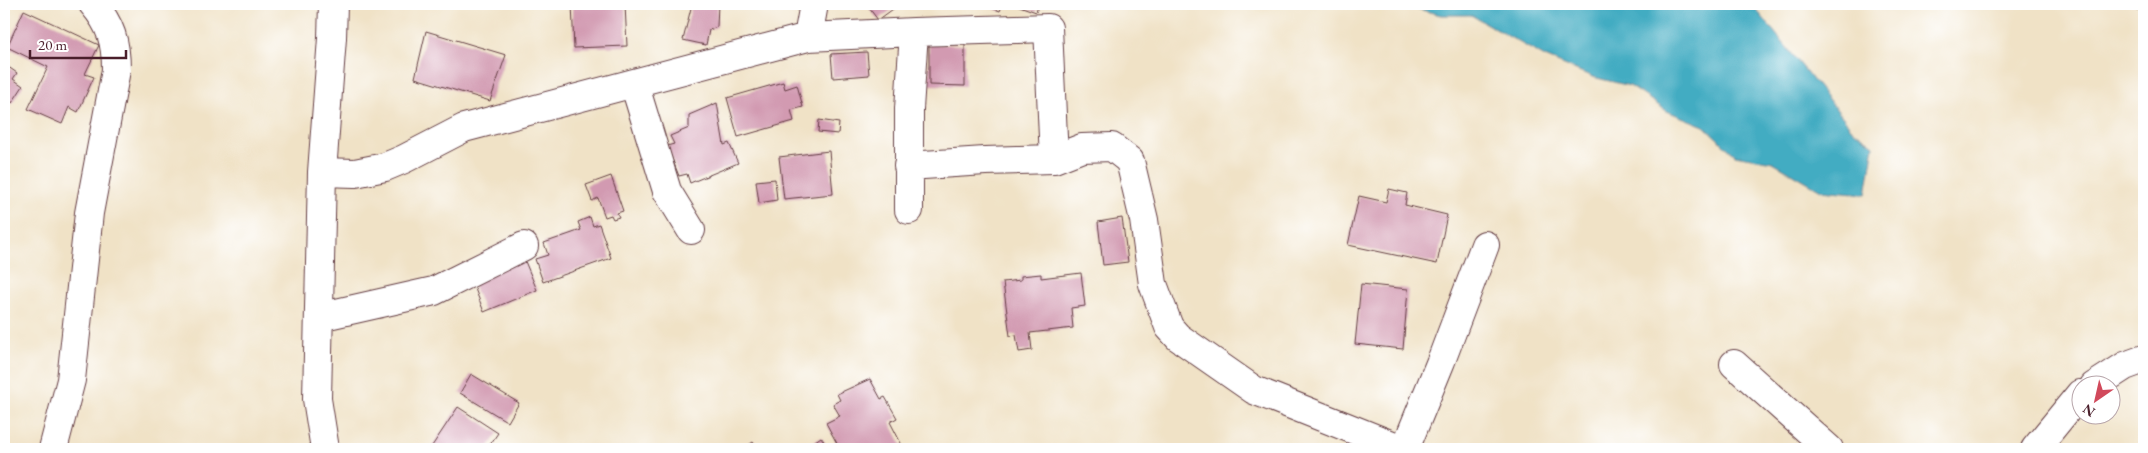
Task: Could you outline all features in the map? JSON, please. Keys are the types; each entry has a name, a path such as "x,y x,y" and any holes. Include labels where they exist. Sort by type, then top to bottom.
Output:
{"street":[{"path":"53,449 71,380 89,214 116,70 116,53 111,30 105,18 93,4"},
{"path":"325,449 317,399 322,172 333,4"},
{"path":"808,37 814,4"},
{"path":"322,172 355,173 384,166 404,159 464,128 808,37 1048,28 1054,159"},
{"path":"909,210 909,109 914,32"},
{"path":"634,83 666,191 691,230"},
{"path":"908,166 1054,159 1082,148 1112,147 1130,161 1144,220 1153,284 1169,326 1178,336 1254,390 1403,449 1441,361 1484,245"},
{"path":"319,317 434,291 524,246"},
{"path":"2110,376 2125,366 2144,359"},
{"path":"1734,364 1829,449"},
{"path":"2035,449 2070,406"}],"path":[{"path":"2111,4 2144,10"}],"water":[{"path":"1399,4 1752,4 1853,130 1874,145 1866,194 1821,190 1773,162 1735,155 1704,126 1667,111 1630,86 1593,77 1545,57 1471,15 1441,15"}],"building":[{"path":"572,4 625,4 627,46 574,48"},
{"path":"692,4 718,4 717,27 709,30 706,45 683,40"},
{"path":"866,4 900,4 878,20"},
{"path":"981,4 1003,4 1000,11"},
{"path":"1014,4 1039,4 1036,12"},
{"path":"24,10 99,45 85,74 94,77 78,112 69,107 62,124 28,109 48,67 7,47"},
{"path":"426,31 506,55 490,101 415,78"},
{"path":"929,44 965,45 965,86 929,85"},
{"path":"867,52 869,75 833,78 831,54"},
{"path":"4,64 17,73 13,79 23,86 12,103 4,98"},
{"path":"783,82 785,89 797,85 803,107 791,110 794,121 738,137 727,98"},
{"path":"717,103 724,145 729,143 738,163 690,183 687,174 679,176 667,146 674,144 670,136 689,128 689,115"},
{"path":"819,120 839,123 838,134 818,132"},
{"path":"829,151 833,194 784,199 779,157"},
{"path":"611,176 623,211 617,213 619,217 613,219 611,215 605,217 598,198 592,201 586,185"},
{"path":"775,179 777,200 759,203 756,181"},
{"path":"1389,189 1407,193 1405,205 1447,215 1437,264 1348,245 1359,196 1386,202"},
{"path":"590,217 593,226 599,224 611,258 543,282 535,259 548,255 544,243 581,230 578,222"},
{"path":"1122,218 1128,262 1103,265 1098,222"},
{"path":"524,259 537,290 484,312 472,281"},
{"path":"1081,273 1085,306 1071,308 1073,328 1030,333 1032,350 1019,352 1016,335 1010,336 1003,282 1021,280 1021,276 1041,274 1041,278"},
{"path":"1361,284 1408,289 1403,349 1355,344"},
{"path":"471,374 519,403 508,422 460,393"},
{"path":"870,379 881,399 885,397 897,418 890,422 904,449 840,449 826,423 840,416 833,404 840,400 837,394"},
{"path":"458,407 498,433 487,449 430,449"},
{"path":"821,437 829,449 814,449 811,444"},
{"path":"753,442 758,449 744,448"}]}
